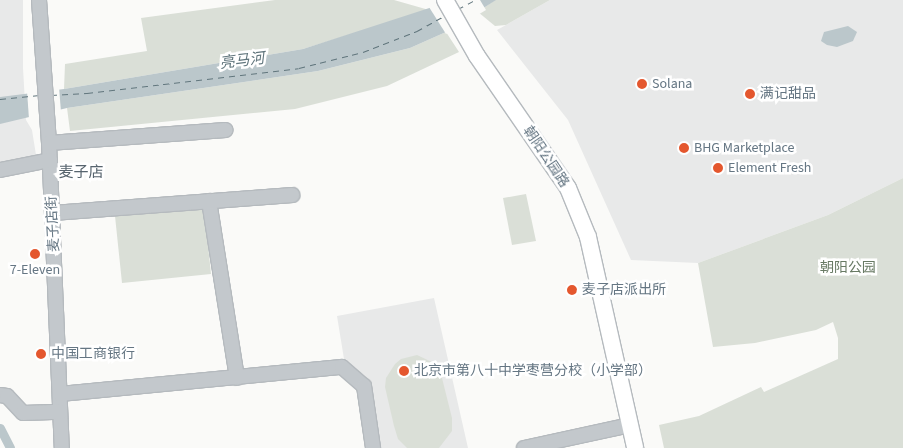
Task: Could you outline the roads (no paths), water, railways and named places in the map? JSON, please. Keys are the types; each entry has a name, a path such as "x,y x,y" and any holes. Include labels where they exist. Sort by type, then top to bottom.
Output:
{"main road":[{"name":"朝阳公园路","path":"445,0 486,50 577,183 603,260 646,448"},
{"name":"朝阳公园路","path":"458,0 477,56 568,188 588,236 635,448"}],"street":[{"name":"麦子店街","path":"39,0 50,160 62,448"},
{"path":"49,143 226,130"},
{"path":"0,170 50,160"},
{"path":"52,213 292,195"},
{"path":"209,202 237,378"},
{"path":"60,394 342,367 364,386 373,448"},
{"path":"0,395 7,396 24,413 60,412"},
{"path":"524,448 630,425"}],"water":[{"name":"亮马河","path":"454,0 496,0 446,32 410,48 318,71 67,108 0,124 0,97 64,89 303,49"},
{"path":"848,26 857,32 853,41 837,47 827,45 821,41 824,32"}],"waterway":[{"path":"0,428 10,448"}],"place":[{"name":"Solana","path":"642,84"},
{"name":"满记甜品","path":"750,94"},
{"name":"BHG Marketplace","path":"684,148"},
{"name":"Element Fresh","path":"718,168"},
{"name":"7-Eleven","path":"35,254"},
{"name":"麦子店派出所","path":"572,290"},
{"name":"中国工商银行","path":"41,354"},
{"name":"北京市第八十中学枣营分校（小学部）","path":"404,371"}],"district":[{"name":"麦子店","path":"81,173"}],"park label":[{"name":"朝阳公园","path":"848,268"}]}
